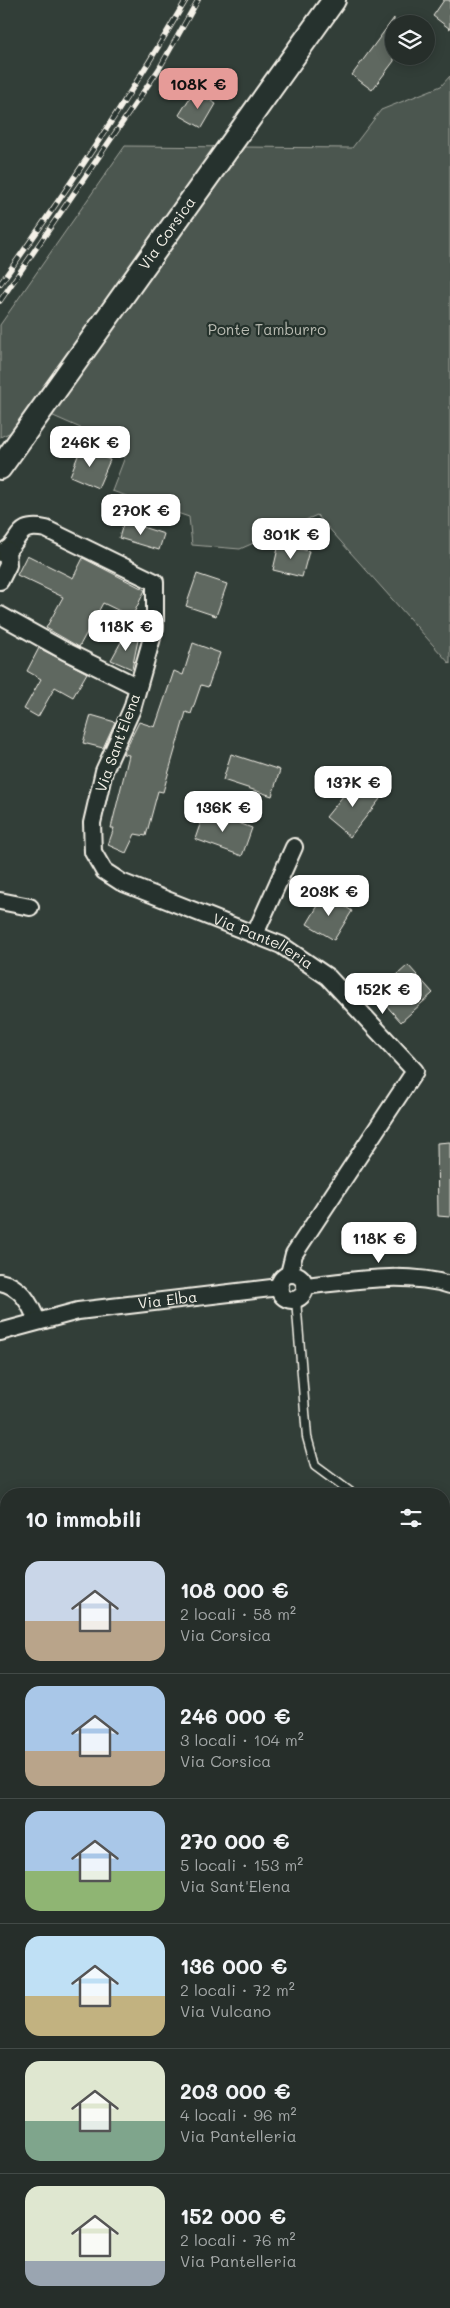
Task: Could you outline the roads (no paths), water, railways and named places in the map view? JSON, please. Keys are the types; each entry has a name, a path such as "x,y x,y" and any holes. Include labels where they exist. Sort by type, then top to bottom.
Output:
{"main road":[{"name":"Via Corsica","path":"0,468 334,0"}],"street":[{"name":"Via Sant'Elena","path":"3,552 21,532 29,527 36,527 75,542 155,582 155,627 132,709 104,772 92,823 93,852 104,871"},
{"path":"0,580 8,565 3,552"},
{"path":"0,615 65,651 138,687"},
{"path":"255,934 294,848"},
{"name":"Via Pantelleria","path":"104,871 121,882 281,945 328,977 414,1071 294,1254 284,1281"},
{"path":"0,901 30,907"},
{"path":"300,1293 300,1276 284,1281 285,1297 350,1281 408,1278 450,1285"},
{"name":"Via Elba","path":"0,1332 78,1311 284,1281"},
{"path":"0,1282 22,1293 30,1304 37,1321"}],"lane":[{"path":"300,1293 307,1437 315,1466 345,1488"}],"railway":[{"path":"0,284 96,144 186,0"},
{"path":"0,301 159,69 198,0"}],"park label":[{"name":"Ponte Tamburro","path":"267,330"}]}
